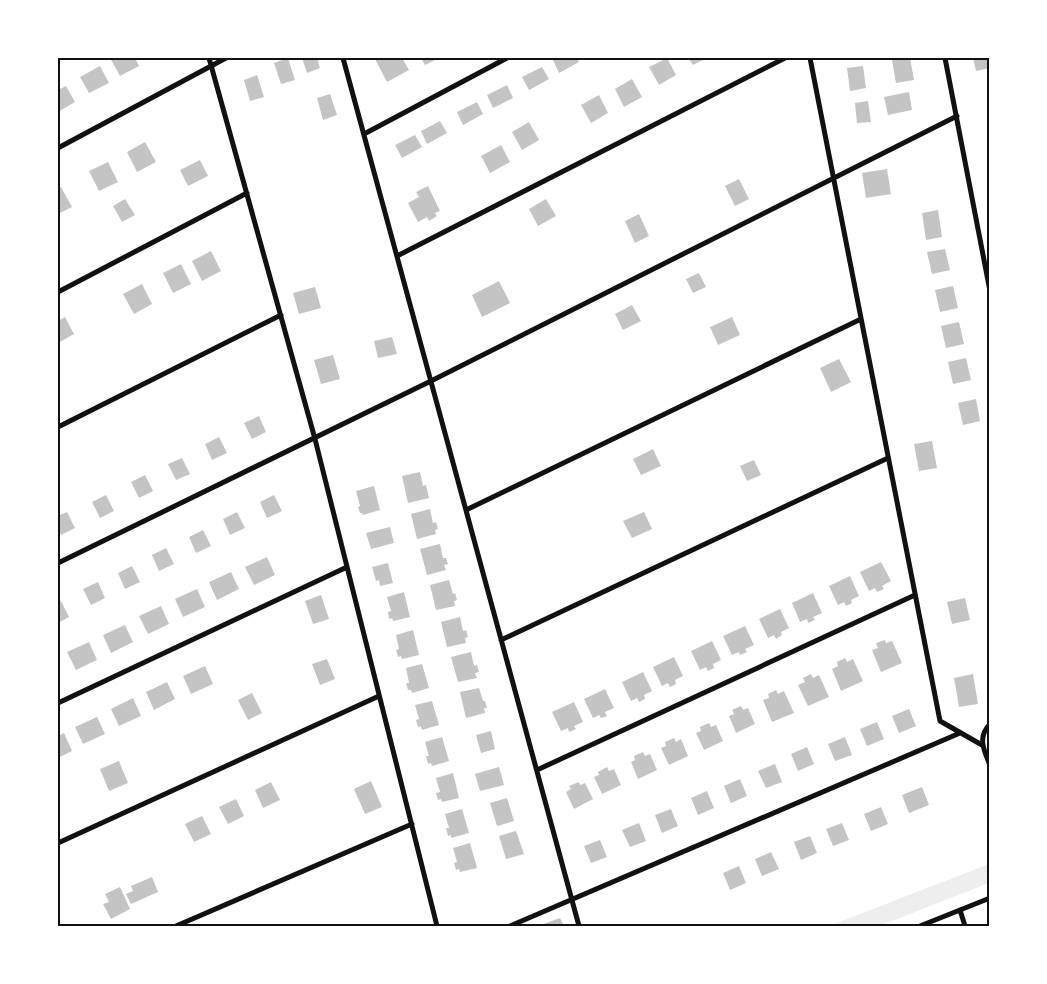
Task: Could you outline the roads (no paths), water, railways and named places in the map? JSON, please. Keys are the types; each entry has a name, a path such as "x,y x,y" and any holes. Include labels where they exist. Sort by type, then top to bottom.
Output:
{"street":[{"path":"208,58 314,438 438,926"},
{"path":"58,148 226,58"},
{"path":"343,58 579,926"},
{"path":"364,134 507,58"},
{"path":"397,256 785,58"},
{"path":"810,58 940,721 982,745"},
{"path":"946,58 990,291"},
{"path":"58,563 431,381 956,116"},
{"path":"58,292 247,193"},
{"path":"58,427 281,315"},
{"path":"466,510 861,319"},
{"path":"501,640 888,458"},
{"path":"58,704 347,567"},
{"path":"536,770 915,595"},
{"path":"58,843 380,696"},
{"path":"990,724 984,730 982,745 990,765"},
{"path":"510,926 960,733"},
{"path":"176,926 412,824"},
{"path":"920,926 990,898"},
{"path":"960,910 965,926"}]}
